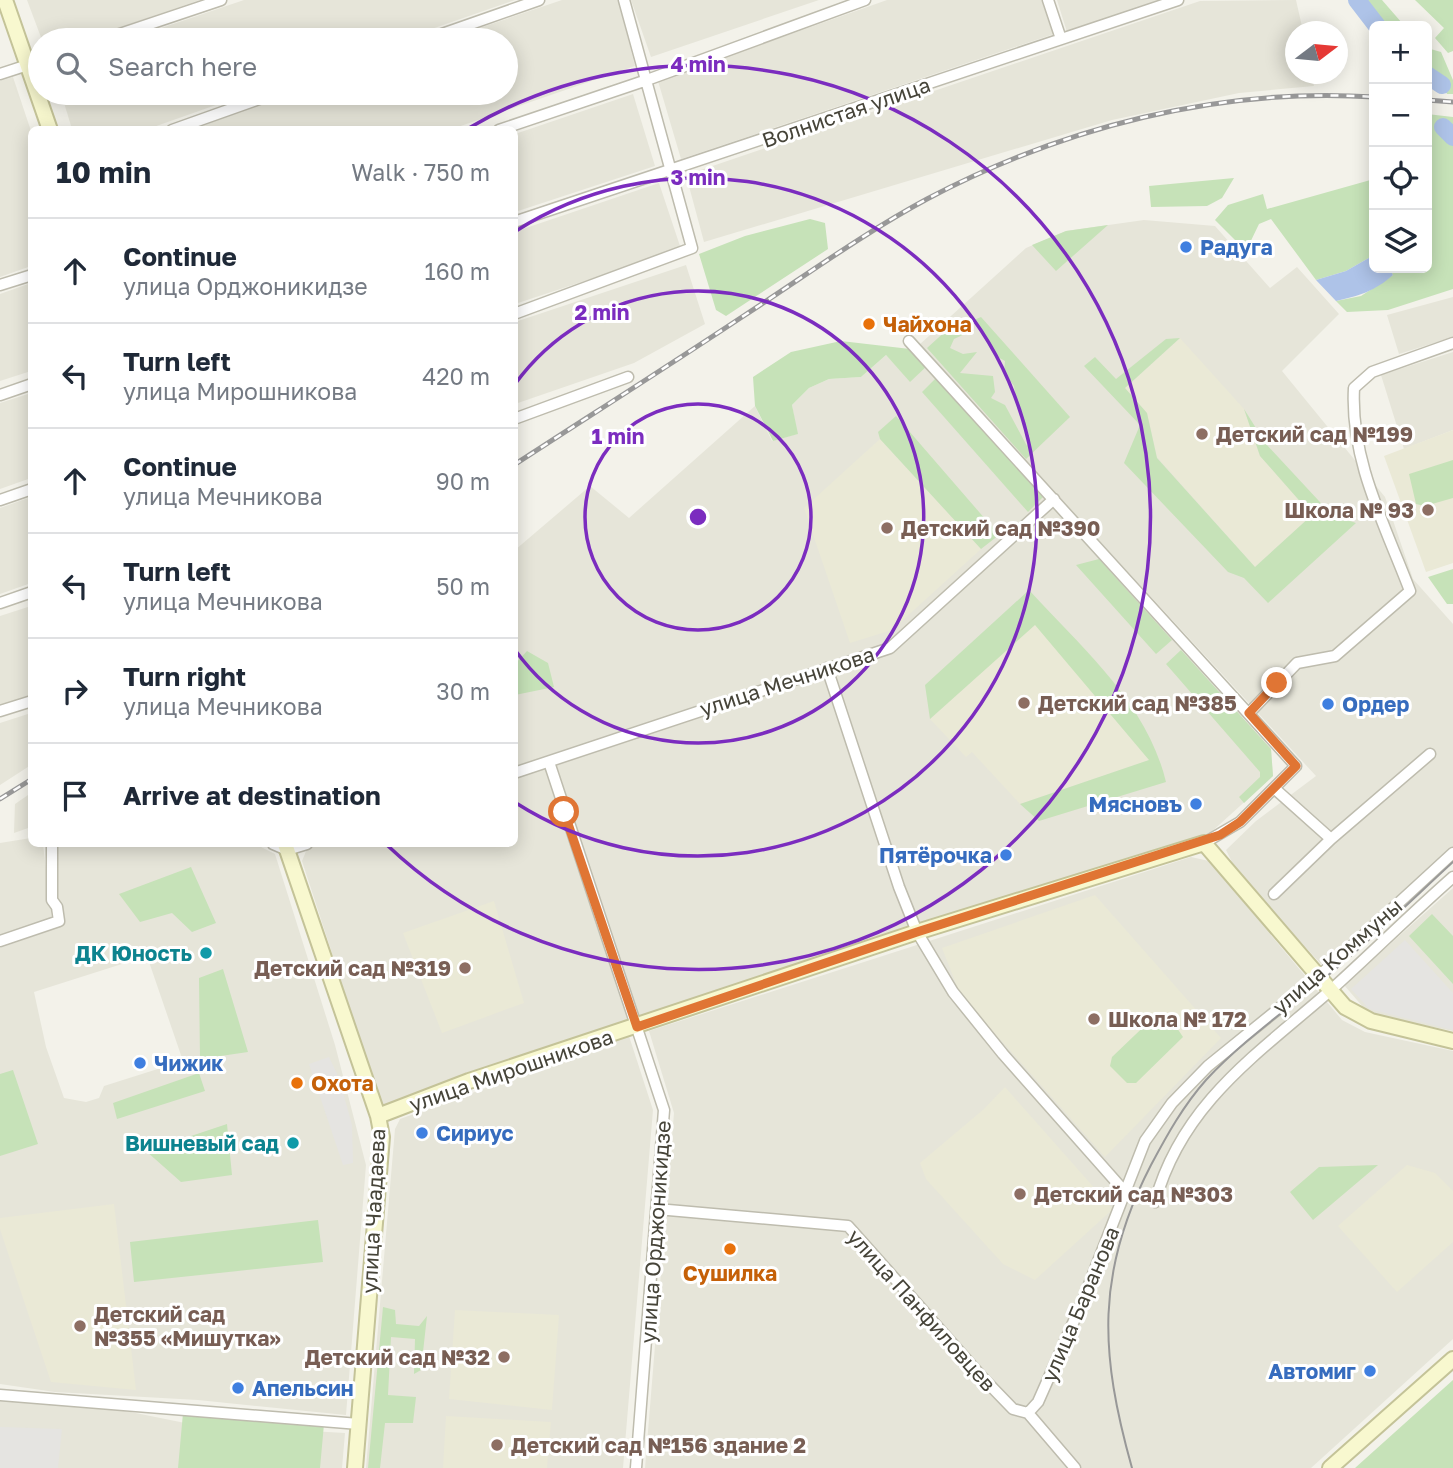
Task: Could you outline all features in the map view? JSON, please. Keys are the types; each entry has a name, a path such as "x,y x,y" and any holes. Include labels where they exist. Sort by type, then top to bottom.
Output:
{"street":[{"path":"5,0 28,50"},
{"path":"137,28 220,0"},
{"path":"459,28 539,0"},
{"path":"518,313 692,248 624,0"},
{"path":"511,126 647,80 865,0"},
{"path":"1048,0 1061,39"},
{"name":"Волнистая улица","path":"518,221 1178,0"},
{"path":"0,74 28,65"},
{"path":"44,105 49,126"},
{"path":"183,126 242,105"},
{"path":"0,285 28,276"},
{"path":"909,341 1296,766 1240,822 1204,842 1345,1007 1371,1021 1453,1041"},
{"path":"1249,713 1297,663 1335,656 1410,591 1380,511 1367,487 1353,404 1354,388 1371,372 1453,343"},
{"path":"518,418 628,377"},
{"path":"0,395 28,385"},
{"path":"0,500 28,490"},
{"name":"улица Мечникова","path":"518,772 890,648 1054,499"},
{"path":"0,603 28,593"},
{"path":"827,668 898,887 917,932 961,1002 1126,1193"},
{"path":"0,711 28,702"},
{"path":"1274,894 1331,839 1430,754"},
{"name":"улица Орджоникидзе","path":"549,762 664,1110 636,1468"},
{"path":"1273,788 1331,839"},
{"name":"улица Мирошникова","path":"378,1116 469,1082 917,932 1204,842"},
{"path":"0,942 59,921 57,906 52,900 52,847"},
{"name":"улица Чаадаева","path":"286,847 378,1116 382,1137 355,1468"},
{"name":"улица Коммуны","path":"1155,1202 1163,1171 1192,1121 1223,1083 1325,984 1453,853"},
{"name":"улица Коммуны","path":"1126,1193 1145,1140 1172,1103 1208,1066 1325,984 1453,877"},
{"name":"улица Баранова","path":"1028,1413 1038,1402 1126,1193"},
{"name":"улица Панфиловцев","path":"657,1209 848,1226 1013,1409 1028,1413"},
{"path":"1331,1468 1453,1359"},
{"path":"0,1395 359,1424"},
{"path":"1028,1413 1075,1468"}],"shaded area":[{"path":"27,0 200,0 118,28 38,28"},
{"path":"244,0 515,0 434,28 161,28"},
{"path":"562,0 618,0 635,66 461,126 201,126 260,105 518,105 518,28 479,28"},
{"path":"631,0 819,0 651,57"},
{"path":"887,0 1043,0 1054,34 681,159 658,81"},
{"path":"1057,0 1161,0 1067,32"},
{"path":"1296,0 1301,21 1285,21 1285,84 1314,86 1239,93 1112,120 704,242 686,175 1200,1"},
{"path":"13,77 29,126 28,267 0,277 0,81"},
{"path":"633,94 655,166 518,211 518,133"},
{"path":"65,105 216,105 156,126 71,126"},
{"path":"659,183 681,249 518,303 518,231"},
{"path":"1144,220 1215,226 1270,288 1297,267 1339,314 1282,371 1385,497 1413,579 1453,624 1453,847 1321,964 1238,874 1226,850 1256,821 1316,776 919,345 1026,248 1066,231"},
{"path":"686,265 705,324 634,363 518,403 518,321"},
{"path":"28,284 28,372 0,381 0,294"},
{"path":"1453,297 1453,337 1399,354 1387,315"},
{"name":"Детский сад №199","path":"1180,338 1244,409 1260,456 1312,515 1255,567 1157,457 1147,413 1125,388"},
{"path":"1453,352 1453,430 1404,449 1381,375"},
{"path":"886,355 910,381 926,367 1271,749 1273,776 1209,834 383,1110 302,861 308,847 518,847 518,547 590,486 629,518 755,406 772,441 797,434 792,405 809,388 829,379 861,377"},
{"path":"28,394 28,479 0,489 0,403"},
{"name":"Школа № 93","path":"1453,430 1453,563 1426,572 1384,456"},
{"name":"Детский сад №390","path":"880,439 981,549 892,630 850,643 804,508"},
{"path":"28,498 28,584 0,594 0,508"},
{"path":"28,607 28,698 0,707 0,616"},
{"name":"Детский сад №385","path":"1035,624 1149,760 1020,804 972,752 966,757 930,719"},
{"path":"28,714 28,767 0,785 0,723"},
{"path":"28,795 28,828 14,833 15,804"},
{"path":"28,838 28,847 43,847 52,919 0,936 0,843"},
{"path":"52,847 261,847 275,854 335,1045 366,1165 346,1415 198,1400 55,1392 0,1384 0,948 57,928","holes":["147,956 183,1061 104,1086 99,1098 86,1102 64,1098 46,1047 34,992"]},
{"path":"1191,857 1209,861 1342,1020 1365,1032 1453,1051 1453,1339 1311,1468 645,1468 674,1113 649,1031"},
{"path":"1453,888 1453,1031 1369,1014 1344,985"},
{"name":"Школа № 172","path":"1095,895 1221,1038 1105,1157 960,994 942,948"},
{"name":"Детский сад №319","path":"494,901 524,1003 442,1033 403,933"},
{"path":"1405,940 1453,993 1453,1030 1369,1009 1351,989"},
{"path":"629,1036 653,1110 623,1468 366,1468 395,1129 400,1119"},
{"path":"329,1057 339,1078 352,1125 353,1163 343,1165 309,1064"},
{"name":"Детский сад №303","path":"1005,1087 1113,1209 1035,1280 1003,1264 926,1179 920,1163 984,1109"},
{"path":"1407,1165 1435,1173 1453,1191 1453,1242 1397,1292 1338,1226"},
{"name":"Детский сад №355 «Мишутка»","path":"114,1204 136,1390 51,1382 0,1229 0,1218"},
{"name":"Детский сад №32","path":"455,1310 559,1315 552,1410 449,1399"},
{"path":"0,1398 86,1403 190,1424 345,1433 342,1468 0,1468"},
{"name":"Детский сад №156 здание 2","path":"446,1416 551,1422 547,1468 443,1468"},
{"path":"0,1427 62,1429 58,1468 0,1468"}],"green space":[{"path":"1361,0 1382,0 1400,21 1378,21"},
{"path":"1415,0 1453,0 1453,51 1448,53 1435,38 1444,28"},
{"path":"1432,49 1441,52 1453,80 1453,94 1447,94 1440,79 1432,73"},
{"path":"1432,115 1453,117 1453,289 1388,310 1347,312 1336,301 1361,296 1393,275 1392,273 1432,273"},
{"path":"1234,178 1222,198 1207,206 1151,207 1149,186"},
{"path":"1369,180 1369,258 1346,271 1316,280 1271,219 1259,224 1246,251 1215,220 1228,205 1263,194 1267,209"},
{"path":"810,219 825,223 828,249 726,316 716,310 699,254 745,236"},
{"path":"1108,225 1056,271 1032,245 1066,231"},
{"path":"981,317 1070,417 1026,459 927,348 959,319 967,320 969,332 954,339 950,348 963,354 977,352 960,373 993,376 995,392 991,398 1005,405 1027,446 1030,437 1017,406 1014,386 1004,372 1005,361 994,355 974,320"},
{"path":"1180,338 1125,388 1147,413 1157,458 1255,567 1312,515 1260,456 1244,409 1266,444 1332,515 1356,523 1268,603 1244,578 1228,572 1124,463 1140,425 1084,366 1095,357 1116,379 1166,339"},
{"path":"841,341 910,349 926,367 910,382 886,355 861,377 829,379 809,388 792,405 798,434 773,441 755,406 753,377 791,352"},
{"path":"936,378 1043,497 1028,512 922,392"},
{"path":"896,416 999,535 981,549 880,439 878,432"},
{"path":"1453,460 1453,498 1425,506 1416,504 1409,474"},
{"path":"1099,559 1172,640 1156,654 1076,565"},
{"path":"1453,569 1453,604 1447,604 1428,577"},
{"path":"1029,590 1091,655 1128,702 1157,753 1166,782 1039,821 1020,804 1149,760 1035,625 930,719 925,685"},
{"path":"1181,650 1271,749 1273,776 1244,803 1239,797 1260,777 1260,772 1166,664"},
{"path":"527,651 548,663 554,687 518,694 518,661"},
{"path":"191,867 216,923 192,932 172,913 140,922 119,894"},
{"path":"1432,914 1453,936 1453,984 1409,936"},
{"path":"223,969 248,1052 200,1059 199,978"},
{"path":"1158,1013 1167,1013 1183,1037 1136,1083 1127,1083 1110,1066 1112,1057"},
{"path":"13,1070 38,1144 0,1156 0,1074"},
{"path":"199,1073 205,1091 117,1119 113,1103"},
{"path":"227,1124 232,1175 181,1182 146,1151"},
{"path":"1378,1165 1313,1220 1290,1192 1319,1167"},
{"path":"318,1220 323,1262 134,1282 130,1242"},
{"path":"383,1307 395,1310 396,1324 419,1326 427,1316 421,1370 414,1374 415,1339 391,1337 388,1395 416,1397 413,1423 385,1423 380,1468 368,1468"},
{"path":"1453,1380 1453,1468 1355,1468"},
{"path":"183,1413 324,1424 320,1468 178,1468"}],"water":[{"path":"1369,258 1369,273 1393,275 1366,292 1336,301 1316,280 1346,271"}],"waterway":[{"path":"1357,0 1373,21"},
{"path":"1432,78 1442,85"},
{"path":"1443,127 1453,137"}],"tram line":[{"path":"1132,1468 1114,1388 1108,1314 1120,1242 1133,1204 1151,1165 1169,1132 1206,1080 1254,1035 1354,953 1453,862"}],"railway":[{"path":"518,462 880,226 979,174 1033,151 1144,117 1258,99 1369,97"},
{"path":"1432,100 1453,102"},
{"path":"0,799 28,782"}],"place":[{"name":"Радуга","path":"1186,247"},
{"name":"Чайхона","path":"869,324"},
{"name":"Детский сад №199","path":"1202,434"},
{"name":"Школа № 93","path":"1428,510"},
{"name":"Детский сад №390","path":"887,528"},
{"name":"Детский сад №385","path":"1024,703"},
{"name":"Ордер","path":"1328,704"},
{"name":"Мясновъ","path":"1196,804"},
{"name":"Пятёрочка","path":"1006,855"},
{"name":"ДК Юность","path":"206,953"},
{"name":"Детский сад №319","path":"465,968"},
{"name":"Школа № 172","path":"1094,1019"},
{"name":"Чижик","path":"140,1063"},
{"name":"Охота","path":"297,1083"},
{"name":"Сириус","path":"422,1133"},
{"name":"Вишневый сад","path":"293,1143"},
{"name":"Детский сад №303","path":"1020,1194"},
{"name":"Сушилка","path":"730,1249"},
{"name":"Детский сад №355 «Мишутка»","path":"80,1326"},
{"name":"Детский сад №32","path":"504,1357"},
{"name":"Автомиг","path":"1370,1371"},
{"name":"Апельсин","path":"238,1388"},
{"name":"Детский сад №156 здание 2","path":"497,1445"}],"route":[{"path":"564,812 637,1027 917,932 1220,835 1240,822 1296,766 1249,713 1277,683"}]}
